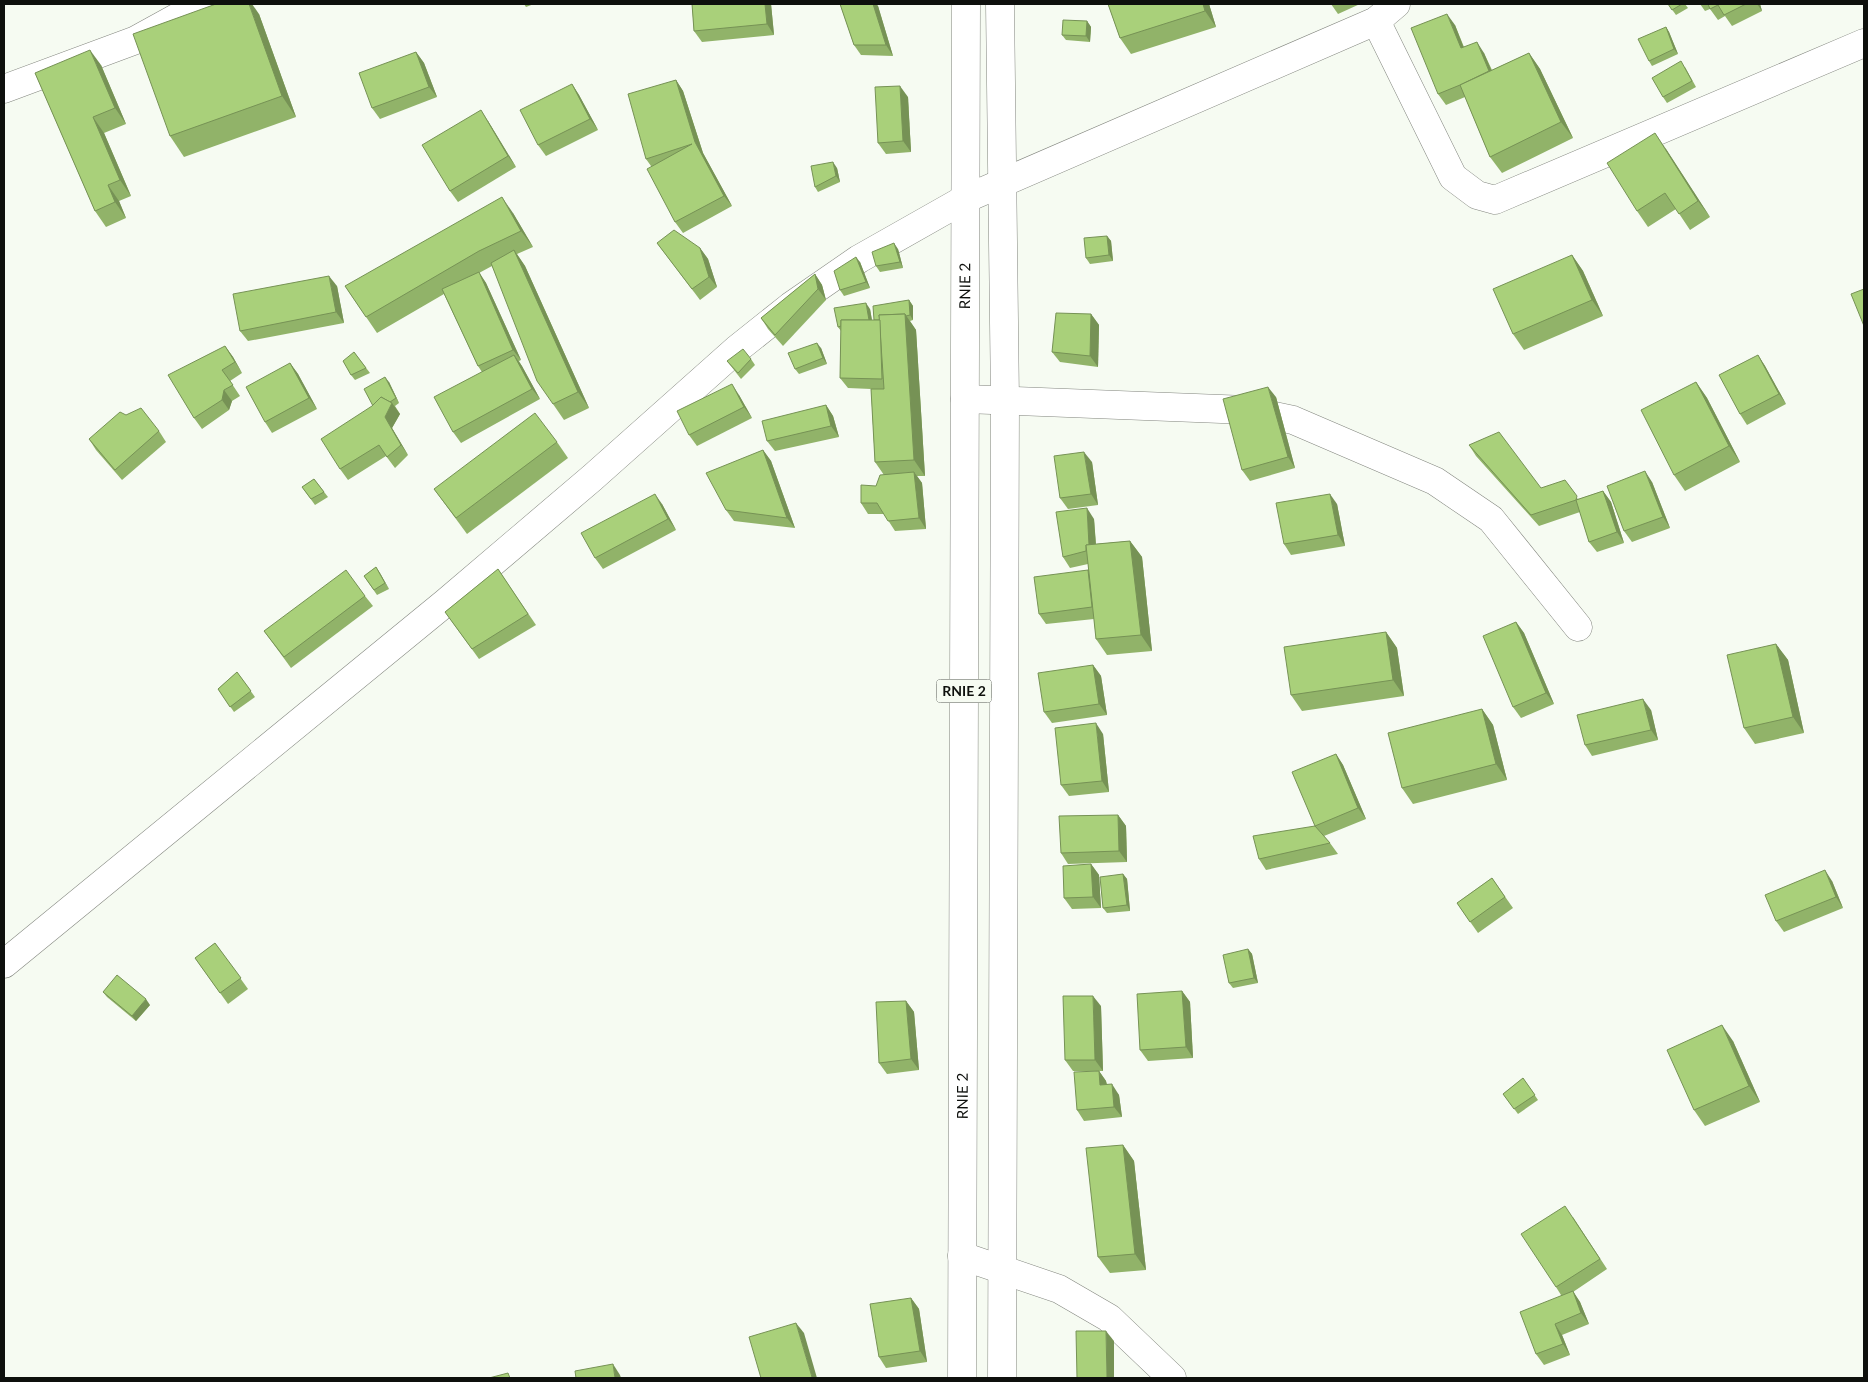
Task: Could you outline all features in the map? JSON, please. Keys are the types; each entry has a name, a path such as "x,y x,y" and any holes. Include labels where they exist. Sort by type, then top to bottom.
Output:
{"main road":[{"path":"4,89 136,40 176,18 211,4"},
{"name":"RNIE 2","path":"962,1378 966,4"},
{"path":"1000,4 1006,401 1006,845 1002,1378"},
{"path":"4,964 445,603 592,478 737,348 775,318 859,259 965,199 1386,12 1452,177 1477,195 1495,200 1864,43"},
{"path":"965,400 1247,410 1293,420 1435,481 1490,519 1578,627"},
{"path":"962,1256 1059,1289 1109,1318 1172,1378"}],"building":[{"path":"216,4 249,4 282,96 170,136 133,34"},
{"path":"692,4 765,4 767,24 694,31"},
{"path":"840,4 873,4 886,45 854,45"},
{"path":"1108,4 1203,4 1205,11 1120,38"},
{"path":"1668,4 1682,4 1672,10"},
{"path":"1708,4 1746,4 1724,15 1718,5 1710,9"},
{"path":"1447,14 1461,48 1477,42 1489,71 1438,94 1411,28"},
{"path":"1063,20 1087,21 1086,36 1062,35"},
{"path":"1666,27 1674,49 1649,61 1638,39"},
{"path":"90,50 115,108 93,117 120,180 108,185 115,202 95,211 35,73"},
{"path":"416,52 429,87 372,108 359,73"},
{"path":"1529,53 1561,122 1490,157 1460,85"},
{"path":"1681,61 1692,81 1663,97 1652,78"},
{"path":"676,80 695,142 724,196 675,222 647,169 692,144 646,159 628,94"},
{"path":"572,84 590,119 538,145 520,110"},
{"path":"900,86 903,141 878,143 875,87"},
{"path":"481,110 508,156 450,191 422,145"},
{"path":"1655,133 1698,201 1679,214 1665,193 1637,211 1607,163"},
{"path":"833,162 836,176 815,187 811,166"},
{"path":"502,197 521,231 479,251 366,317 345,286"},
{"path":"674,230 700,248 709,277 692,289 657,243"},
{"path":"1107,236 1109,255 1086,258 1084,238"},
{"path":"894,243 900,262 876,266 872,252"},
{"path":"514,250 578,392 553,404 537,381 491,263"},
{"path":"1572,255 1592,300 1513,334 1493,289"},
{"path":"856,257 866,282 840,290 834,271"},
{"path":"479,272 513,350 478,366 442,289"},
{"path":"815,274 818,289 775,335 761,318"},
{"path":"329,276 336,312 240,331 233,294"},
{"path":"1864,289 1864,326 1851,294"},
{"path":"909,300 910,315 879,315 880,320 874,320 873,306"},
{"path":"866,303 869,320 841,320 841,326 838,327 834,308"},
{"path":"1056,313 1091,314 1090,356 1052,352"},
{"path":"905,314 914,460 875,462 871,389 884,389 879,315"},
{"path":"841,320 880,320 882,379 840,378"},
{"path":"817,343 823,358 795,369 788,353"},
{"path":"225,346 235,362 222,370 233,385 224,390 222,400 194,418 168,375"},
{"path":"743,349 751,359 738,373 727,361"},
{"path":"354,352 366,368 351,375 343,361"},
{"path":"514,355 532,389 453,432 434,397"},
{"path":"1758,355 1779,394 1740,414 1719,375"},
{"path":"290,363 309,398 265,422 246,387"},
{"path":"385,377 396,398 390,402 381,397 373,406 364,389"},
{"path":"1696,382 1729,446 1674,475 1641,410"},
{"path":"732,384 744,407 689,435 677,411"},
{"path":"1268,387 1288,457 1242,470 1223,399"},
{"path":"381,397 392,403 385,417 401,445 387,457 379,445 340,469 321,439 372,406"},
{"path":"826,405 831,426 767,441 762,421"},
{"path":"141,408 159,431 115,470 89,439 120,412 126,415"},
{"path":"535,413 557,442 456,518 434,489"},
{"path":"1499,432 1541,488 1565,480 1577,496 1576,500 1531,515 1469,445"},
{"path":"763,450 787,518 726,510 706,473"},
{"path":"1084,452 1091,494 1060,498 1054,456"},
{"path":"1645,471 1663,517 1624,531 1607,486"},
{"path":"914,472 919,518 888,521 877,503 861,503 861,485 876,486 880,475"},
{"path":"314,479 324,492 311,499 302,487"},
{"path":"1603,491 1617,532 1589,542 1576,500"},
{"path":"655,494 668,519 595,558 581,533"},
{"path":"1330,494 1338,535 1284,544 1276,503"},
{"path":"1087,508 1089,545 1086,545 1086,551 1063,557 1056,512"},
{"path":"1130,541 1141,635 1096,639 1086,545"},
{"path":"376,567 385,583 374,590 364,576"},
{"path":"498,569 528,614 472,649 445,612"},
{"path":"346,570 365,596 284,657 264,631"},
{"path":"1088,570 1092,607 1039,614 1034,577"},
{"path":"1516,622 1546,693 1513,707 1483,636"},
{"path":"1386,632 1393,680 1291,695 1284,647"},
{"path":"1776,644 1793,717 1744,728 1727,655"},
{"path":"1093,665 1099,704 1044,712 1038,673"},
{"path":"237,672 251,691 230,707 218,689"},
{"path":"1643,699 1651,730 1585,745 1577,715"},
{"path":"1482,709 1496,764 1402,788 1388,733"},
{"path":"1096,723 1102,781 1061,785 1055,728"},
{"path":"1336,754 1358,808 1315,826 1292,772"},
{"path":"1118,815 1119,851 1061,853 1059,816"},
{"path":"1315,826 1330,843 1259,859 1253,836"},
{"path":"1091,864 1093,897 1064,898 1063,866"},
{"path":"1825,870 1836,897 1776,921 1765,895"},
{"path":"1123,874 1127,905 1103,908 1100,877"},
{"path":"1492,878 1505,897 1470,922 1457,903"},
{"path":"215,943 241,978 220,993 195,958"},
{"path":"1248,949 1254,978 1229,983 1223,955"},
{"path":"117,975 146,999 132,1016 103,992"},
{"path":"1182,991 1186,1047 1140,1050 1137,994"},
{"path":"1063,996 1093,996 1095,1060 1065,1060"},
{"path":"906,1001 911,1059 879,1063 876,1002"},
{"path":"1722,1025 1749,1086 1694,1110 1667,1050"},
{"path":"1099,1071 1100,1085 1112,1084 1114,1107 1077,1110 1074,1072"},
{"path":"1523,1078 1535,1095 1514,1109 1503,1094"},
{"path":"1123,1145 1135,1254 1098,1257 1086,1148"},
{"path":"1565,1206 1600,1259 1556,1287 1521,1234"},
{"path":"1573,1291 1581,1313 1555,1324 1563,1344 1536,1354 1520,1312"},
{"path":"911,1298 920,1351 879,1357 870,1304"},
{"path":"796,1323 812,1377 761,1378 749,1337"},
{"path":"1076,1331 1106,1331 1107,1378 1077,1378"},
{"path":"613,1364 615,1378 576,1378 575,1371"},
{"path":"508,1373 510,1378 489,1378"}]}
